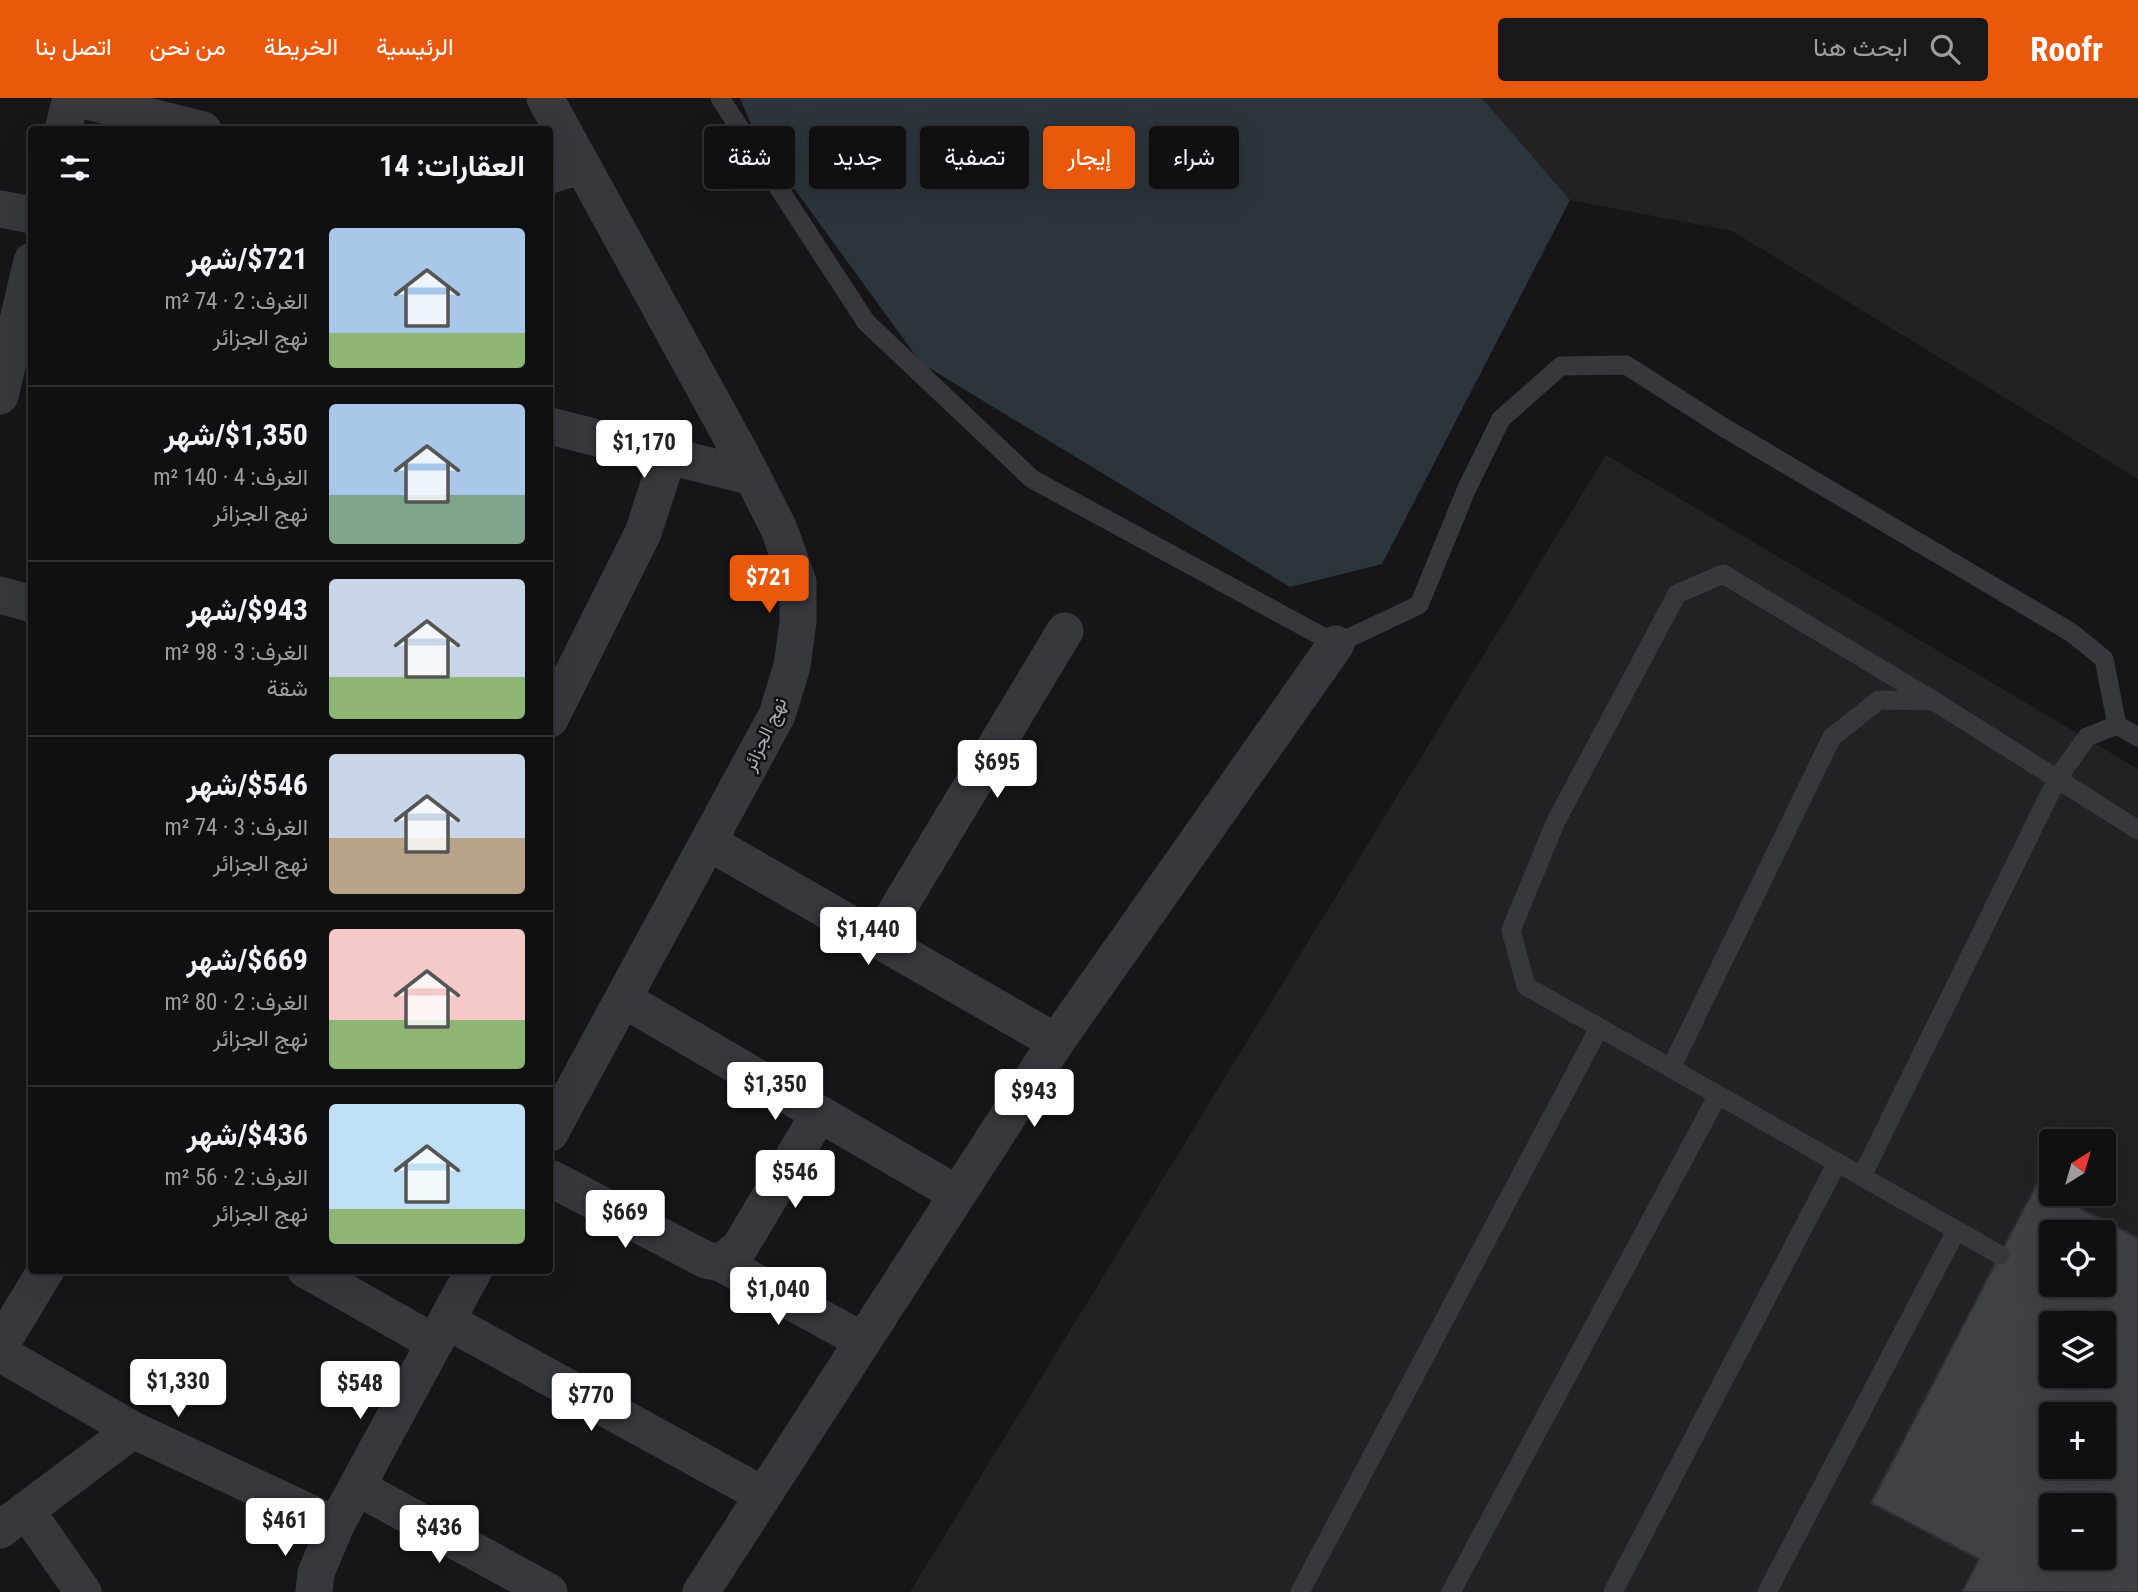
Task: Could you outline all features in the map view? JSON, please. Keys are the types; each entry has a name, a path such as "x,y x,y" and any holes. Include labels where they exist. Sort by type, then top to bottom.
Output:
{"street":[{"path":"64,126 74,98 187,126"},
{"name":"نهج الجزائر","path":"545,98 566,170 753,477 779,529 798,582 798,622 792,666 777,715 553,1127"},
{"path":"0,209 28,214"},
{"path":"0,396 28,281"},
{"path":"553,427 753,477"},
{"path":"553,713 643,533 668,456"},
{"path":"0,595 28,603"},
{"path":"879,940 1065,631"},
{"path":"701,1592 1056,1042 1336,644"},
{"path":"708,842 1056,1042"},
{"path":"623,999 957,1194"},
{"path":"722,1263 740,1247 819,1114"},
{"path":"553,1180 706,1260 722,1263 863,1341"},
{"path":"0,1346 44,1274"},
{"path":"315,1274 441,1332 763,1495"},
{"path":"284,1592 315,1582 336,1525 472,1274"},
{"path":"0,1353 133,1430 336,1525"},
{"path":"83,1592 13,1520 133,1430"},
{"path":"357,1487 549,1592"}],"lane":[{"path":"720,98 866,322 1032,480 1336,644 1419,605 1500,419 1561,366 1626,365 1723,427 2072,633 2104,659 2117,726"},
{"path":"2000,1255 1526,986 1511,930 1556,821 1677,594 1723,574 1934,701 2138,830"},
{"path":"1671,1068 1832,737 1879,700 1934,701"},
{"path":"1862,1175 2057,779 2087,737 2117,726 2138,737"},
{"path":"1300,1592 1599,1028"},
{"path":"1451,1592 1718,1095"},
{"path":"1613,1592 1837,1163"},
{"path":"1767,1592 1956,1231"}],"shaded area":[{"path":"740,98 1482,98 1570,200 1382,564 1290,587 921,363 795,189 795,126 752,126"},
{"path":"1482,98 2138,98 2138,479 1732,231 1570,200"},
{"path":"1606,455 2138,769 2138,1592 910,1592"}],"building":[{"path":"2036,1185 2039,1187 2039,1206 2076,1206 2103,1220 2039,1220 2039,1297 2116,1297 2116,1227 2138,1238 2138,1592 1962,1592 1979,1559 1871,1503"}]}
